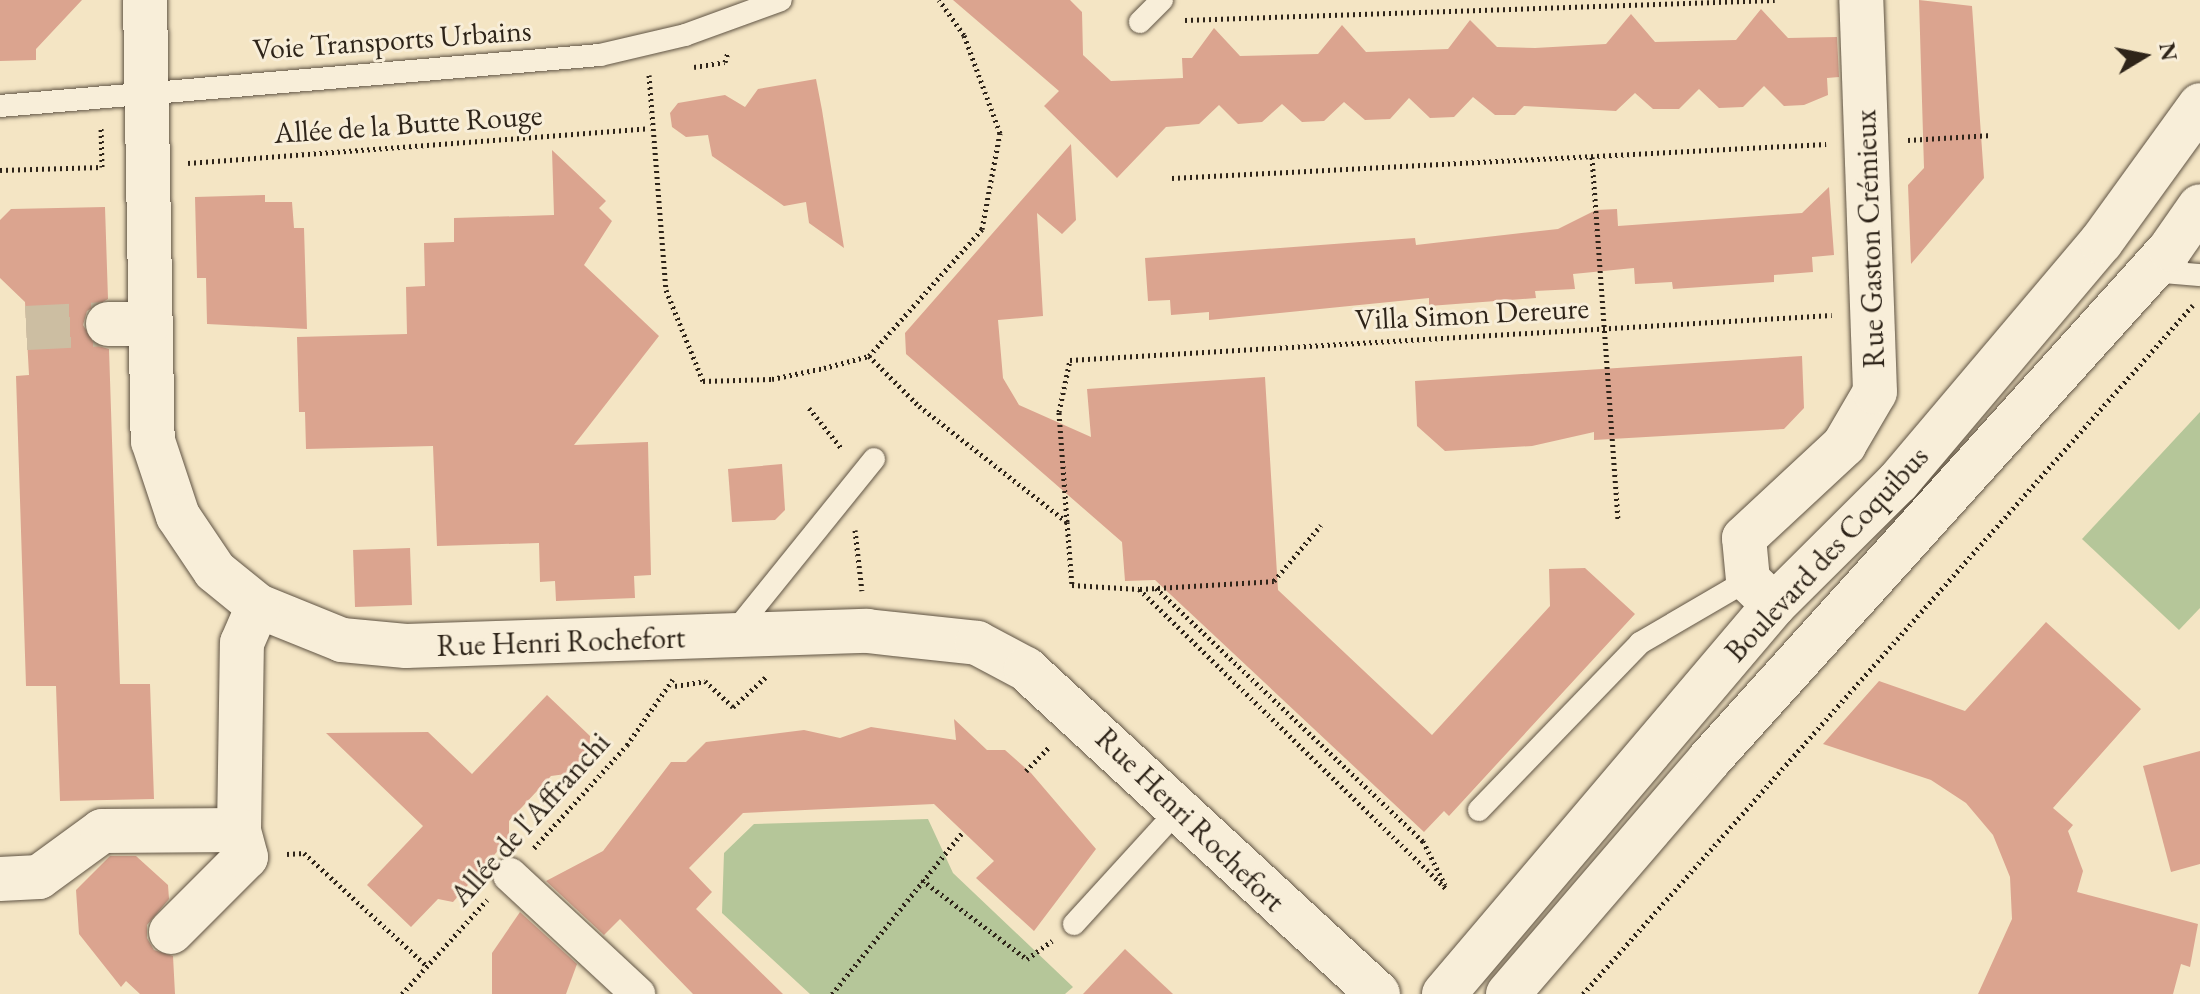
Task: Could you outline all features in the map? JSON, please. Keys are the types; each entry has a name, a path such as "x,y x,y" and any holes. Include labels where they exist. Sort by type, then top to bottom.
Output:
{"street":[{"name":"Rue Henri Rochefort","path":"145,0 146,89 128,324 153,441 178,516 215,571 258,606 342,640 406,646 867,631 977,643 1026,669 1378,994"},
{"name":"Rue Gaston Crémieux","path":"1761,592 1744,538 1865,420 1875,392 1877,313 1861,0"},
{"name":"Boulevard des Coquibus","path":"1444,994 1761,592 1898,482 2101,242 2200,105"},
{"name":"Boulevard des Coquibus","path":"1508,994 1709,760 2151,271 2200,206"},
{"path":"171,932 243,844 242,643 258,606"},
{"path":"0,879 39,877 102,831 243,844"},
{"path":"510,875 638,994"}],"lane":[{"name":"Voie Transports Urbains","path":"0,106 146,89 600,55 685,35 781,0"},
{"path":"1140,22 1162,0"},
{"path":"2151,271 2200,275"},
{"path":"730,637 874,459"},
{"path":"1479,810 1640,643 1761,592"},
{"path":"1074,924 1179,809"}],"path":[{"path":"646,76 666,290 703,381 772,379 869,356 982,229 1000,133 964,35 939,0"},
{"path":"1140,22 1775,0"},
{"name":"Allée de la Butte Rouge","path":"170,165 649,128"},
{"path":"1172,178 1992,135"},
{"path":"1592,157 1618,521"},
{"path":"0,170 102,167"},
{"path":"1583,994 2200,294"},
{"name":"Villa Simon Dereure","path":"1067,522 1059,412 1070,360 1877,313"},
{"path":"869,356 919,406 1067,522 1072,585 1139,589 1274,581 1321,525"},
{"path":"1139,589 1447,890 1423,841 1156,588"},
{"path":"671,666 675,686 705,681 733,707 767,675"},
{"name":"Allée de l'Affranchi","path":"402,994 675,686"},
{"path":"1026,771 1056,740"},
{"path":"832,994 962,833"},
{"path":"243,844 304,853 427,966"},
{"path":"922,880 1027,959 1074,924"}],"green space":[{"path":"2200,412 2200,608 2179,630 2082,539"},
{"path":"928,819 953,873 1073,987 1065,994 810,994 722,913 724,853 754,824"}],"building":[{"path":"0,0 82,0 36,49 36,60 0,61"},
{"path":"953,0 1070,0 1082,12 1083,55 1111,81 1183,78 1182,58 1192,58 1214,28 1240,56 1318,54 1342,25 1366,52 1448,49 1470,20 1497,47 1535,48 1606,44 1631,14 1655,42 1736,40 1761,9 1788,38 1837,37 1839,77 1827,78 1828,95 1804,105 1784,106 1764,86 1743,107 1719,108 1699,89 1679,109 1653,109 1635,93 1616,111 1524,106 1515,115 1495,115 1473,97 1454,117 1430,118 1409,98 1390,119 1365,120 1344,102 1324,121 1302,122 1282,104 1262,122 1238,124 1219,105 1199,124 1166,127 1117,178 1044,106 1059,91"},
{"path":"1919,0 1972,6 1984,178 1911,264 1908,185 1924,168"},
{"path":"816,79 844,248 809,223 806,202 784,206 712,156 708,135 686,137 672,127 670,113 678,103 725,95 745,107 758,89"},
{"path":"1071,144 1076,220 1062,234 1037,213 1043,316 998,320 1003,378 1019,405 1091,437 1087,389 1265,377 1278,590 1432,735 1550,606 1549,569 1585,568 1635,614 1449,816 1444,811 1424,832 1155,580 1125,581 1122,542 906,354 905,333"},
{"path":"552,150 606,201 599,208 612,221 584,265 659,336 574,445 648,442 651,575 634,576 635,598 556,601 555,581 540,582 539,543 437,546 433,446 306,449 305,412 299,412 297,337 407,334 406,287 425,286 424,243 454,242 454,218 554,215"},
{"path":"1829,187 1834,255 1812,257 1813,272 1774,275 1774,282 1673,289 1672,282 1635,284 1634,268 1573,274 1575,289 1535,291 1536,298 1429,306 1429,298 1209,320 1209,312 1171,315 1170,300 1148,301 1145,258 1415,238 1416,245 1558,229 1596,210 1617,209 1618,226 1802,213"},
{"path":"265,195 265,202 292,202 294,228 304,228 307,329 207,324 206,278 197,278 195,197"},
{"path":"105,207 108,299 87,311 83,325 95,345 109,349 120,684 150,684 154,799 60,801 56,686 26,686 16,376 29,375 25,302 0,278 0,220 11,209"},
{"path":"1802,356 1804,408 1784,429 1594,440 1594,432 1532,446 1445,451 1417,426 1415,381"},
{"path":"782,464 785,510 775,520 732,522 728,469"},
{"path":"410,548 412,605 355,607 353,550"},
{"path":"2046,622 2141,709 2053,808 2073,825 2068,831 2083,871 2077,892 2198,924 2190,967 2181,964 2173,994 1978,994 2012,919 2010,877 1993,835 1966,803 1931,780 1823,744 1879,681 1965,711"},
{"path":"547,695 590,736 589,756 573,773 551,776 509,821 509,838 453,902 438,899 411,927 367,885 423,826 326,733 428,732 472,774"},
{"path":"954,719 987,750 1005,750 1031,773 1096,849 1034,931 976,878 994,861 934,804 743,813 689,868 712,892 696,909 783,994 693,994 620,919 604,935 546,881 603,851 671,762 686,762 706,742 804,730 840,738 871,727 956,740"},
{"path":"2200,751 2200,864 2171,872 2143,766"},
{"path":"110,856 136,856 168,885 169,899 147,925 147,938 154,950 173,956 175,994 140,994 126,981 121,987 79,934 76,890"},
{"path":"520,912 577,964 566,994 492,994 492,953"},
{"path":"1125,949 1173,994 1083,994"}],"tunnel":[{"path":"26,328 108,324"}]}
